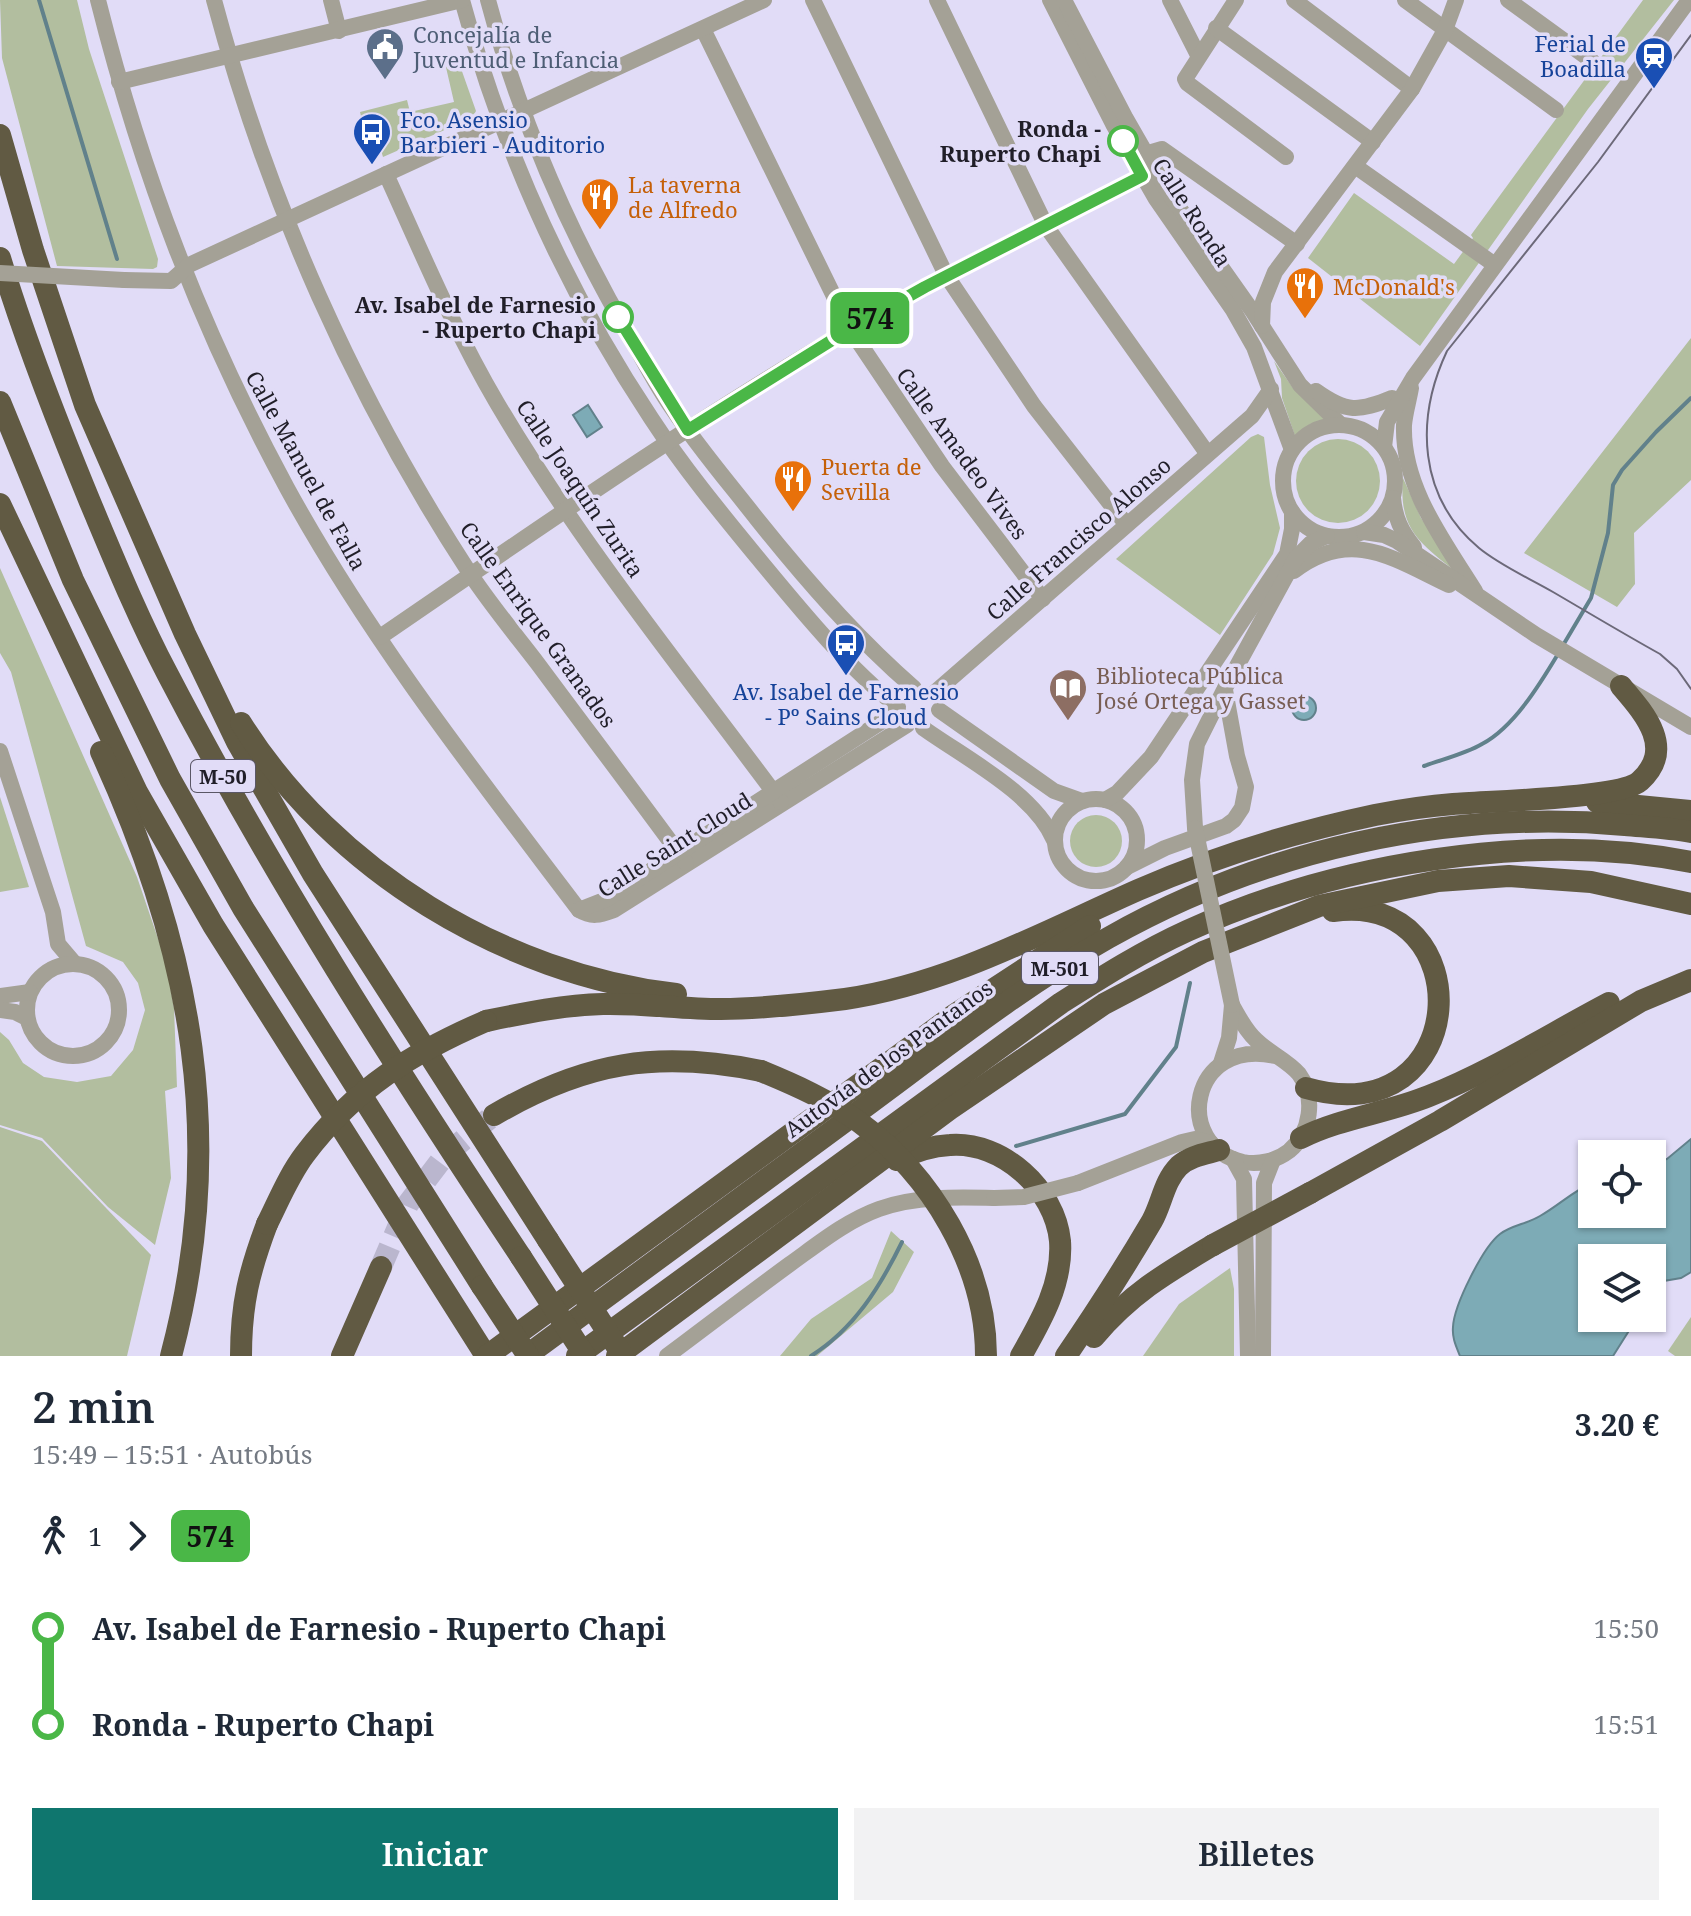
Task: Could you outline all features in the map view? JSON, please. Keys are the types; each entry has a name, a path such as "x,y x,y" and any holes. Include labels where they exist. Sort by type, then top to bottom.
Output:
{"highway":[{"path":"0,135 33,250 85,405 185,634 237,742 313,874 623,1356"},
{"name":"M-50","path":"0,258 55,416 116,565 165,671 294,900 413,1095 585,1356"},
{"name":"M-50","path":"0,402 73,580 170,779 243,908 527,1356"},
{"path":"0,504 137,792 213,925 487,1356 954,1015 1077,933 1215,861"},
{"path":"0,515 42,623 123,799 151,871 171,939 188,1016 198,1088 197,1213 186,1301 171,1356"},
{"path":"185,634 249,736 288,786 339,840 398,887 493,942 566,971 650,991 785,1004"},
{"path":"241,1356 241,1316 249,1272 267,1224 305,1155 345,1107 387,1073 433,1043 486,1021 545,1009 603,1004 723,1009 845,999 911,986 1039,936 1179,872 1283,837 1377,815 1450,804 1615,791 1633,786 1650,768 1656,751 1656,736 1649,719 1621,686"},
{"path":"1528,798 1691,811"},
{"name":"Autovía de los Pantanos","path":"527,1356 995,1012 1108,938 1173,905 1324,849 1417,830 1514,821 1590,822 1691,832"},
{"name":"M-501","path":"577,1356 1061,1003 1125,963 1188,931 1284,894 1336,878 1420,860 1590,851 1691,862"},
{"path":"617,1356 950,1109 1104,1004 1154,975 1203,952 1319,906 1438,881 1509,876 1591,882 1691,904"},
{"path":"1292,917 1344,910 1370,912 1402,924 1420,943 1430,960 1438,985 1440,1015 1435,1034 1413,1069 1390,1084 1361,1094 1341,1095 1306,1088"},
{"path":"1301,1138 1327,1125 1428,1097 1484,1071 1611,1002 1673,975 1691,971"},
{"path":"1077,1356 1111,1317 1151,1282 1440,1121 1641,1001 1691,980"},
{"path":"494,1115 528,1095 565,1079 616,1066 682,1060 722,1063 761,1071 821,1098 858,1121 908,1167 934,1199 964,1256 983,1315 986,1356"},
{"path":"863,1175 920,1149 953,1144 984,1149 1031,1178 1051,1208 1060,1240 1058,1273 1047,1310 1021,1356"},
{"path":"1066,1356 1147,1230 1180,1165 1196,1156 1221,1151"},
{"path":"342,1356 381,1267"},
{"path":"456,1309 477,1356"}],"street":[{"name":"Calle Manuel de Falla","path":"98,0 146,171 184,271 211,337 288,490 380,637 490,794 579,910"},
{"name":"Calle Enrique Granados","path":"214,0 286,220 369,403 471,574 682,858"},
{"path":"331,0 339,31"},
{"path":"119,82 462,0 500,122 573,286 606,348 667,442 778,581 855,668 906,718 1033,807 1048,826 1060,861 1076,876 1098,881 1109,879 1165,848 1226,826 1234,820 1242,808 1246,787 1234,743 1225,688"},
{"path":"488,0 523,112 562,209 594,276 670,405 795,566 883,662 914,688 928,690 936,702 1054,791 1082,801 1105,800 1117,793 1151,757 1287,554"},
{"path":"0,273 164,283 189,265 764,0"},
{"path":"813,0 946,275 1034,406 1126,524"},
{"path":"937,0 1046,226 1207,453"},
{"name":"Calle Ronda","path":"1050,0 1142,176 1254,347 1292,450"},
{"name":"Calle Ronda","path":"1064,0 1145,154 1300,385 1348,426"},
{"path":"1170,0 1198,55"},
{"path":"1236,0 1185,79 1286,157"},
{"path":"1294,0 1412,89"},
{"path":"1405,0 1556,110"},
{"path":"1235,288 1253,287 1261,283 1275,272 1297,244 1412,89 1445,30 1456,0"},
{"path":"1508,0 1592,61"},
{"path":"1384,447 1387,422 1413,378 1689,0"},
{"path":"1216,28 1373,142"},
{"name":"Calle Amadeo Vives","path":"703,29 850,329 942,466 1043,599"},
{"path":"1145,154 1162,149 1297,244"},
{"path":"1355,166 1495,265"},
{"name":"Calle Joaquín Zurita","path":"386,174 468,351 515,434 565,511 777,797"},
{"path":"380,637 667,442 850,329 946,275 1142,176"},
{"path":"1257,319 1275,272"},
{"path":"1257,319 1252,300 1261,283"},
{"path":"1288,367 1318,393 1343,407 1367,408 1392,398"},
{"path":"1271,603 1292,529 1292,512 1283,487 1286,461 1292,450 1313,431 1348,426 1392,398 1413,378"},
{"path":"1413,378 1404,425 1412,479 1428,514 1480,599"},
{"name":"Calle Francisco Alonso","path":"936,702 1043,599 1252,416 1271,389"},
{"path":"1252,416 1269,411 1280,414"},
{"path":"1348,426 1376,439 1384,447 1394,472 1394,514 1401,531 1420,554"},
{"path":"1292,512 1313,531 1327,536 1352,536 1364,532 1386,511 1393,498"},
{"path":"1364,532 1384,535 1420,554 1480,599 1536,635 1691,727"},
{"path":"1248,1356 1244,1179 1202,1128 1199,1110 1205,1084 1221,1063 1229,1038 1232,1005 1195,828 1193,762 1197,744 1271,603 1303,551 1311,543 1327,536"},
{"path":"1288,576 1308,560 1325,552 1344,548 1367,549 1480,599"},
{"path":"906,718 903,695 914,688"},
{"path":"906,718 934,721 936,702"},
{"name":"Calle Saint Cloud","path":"579,910 598,916 614,910 682,858 906,718"},
{"path":"0,751 4,776 53,912 58,944 75,964"},
{"path":"1105,800 1124,810 1135,827 1136,848 1127,867"},
{"path":"1054,840 1060,819 1082,801"},
{"path":"46,972 75,964 97,971 109,981 117,995 117,1026 109,1040 97,1050 82,1056 66,1057 51,1052 30,1031 26,1005 30,992 46,972 58,944"},
{"path":"0,996 30,992"},
{"path":"667,1356 826,1238 860,1217 880,1209 937,1198 1024,1197 1078,1183 1159,1149 1195,1139 1260,1163 1288,1151 1301,1138 1308,1122 1310,1105 1306,1088 1299,1074 1246,1030 1232,1005"},
{"path":"0,1010 27,1018"},
{"path":"1221,1063 1238,1055 1257,1052 1275,1056"},
{"path":"1159,1149 1178,1138 1199,1110"},
{"path":"1263,1356 1264,1183 1273,1160"}],"shaded area":[{"path":"0,0 77,0 89,49 158,259 157,267 57,266 2,58"},
{"path":"1643,0 1674,0 1588,109 1420,346 1308,258 1354,193 1454,264 1473,238 1471,235"},
{"path":"458,60 476,111 472,118 383,157 379,144 368,145 360,112 407,100 410,112 454,102 445,63"},
{"path":"1691,338 1691,480 1634,533 1635,584 1617,607 1524,553"},
{"path":"1274,361 1293,388 1329,419 1310,424 1295,436"},
{"path":"588,405 602,427 587,437 573,415"},
{"path":"1258,434 1264,437 1270,485 1280,528 1273,554 1220,635 1116,559"},
{"path":"1338,439 1354,442 1368,451 1377,465 1380,481 1377,497 1368,511 1354,520 1338,523 1322,520 1308,511 1299,497 1296,481 1299,465 1308,451 1322,442"},
{"path":"1403,478 1421,518 1461,576 1425,546 1409,525 1402,496"},
{"path":"0,568 137,877 166,962 174,1008 177,1087 165,1091 171,1178 155,1245 108,1207 42,1138 0,1125 0,1032 9,1040 23,1063 44,1077 77,1082 111,1076 133,1050 145,1010 138,983 123,962 86,946 11,672 0,653"},
{"path":"1304,696 1312,700 1316,708 1312,716 1304,720 1296,716 1292,708 1296,700"},
{"path":"0,797 29,887 0,892"},
{"path":"1096,815 1115,822 1122,841 1115,860 1096,867 1077,860 1070,841 1077,822"},
{"path":"0,1127 42,1141 151,1255 127,1356 0,1356"},
{"path":"1691,1139 1691,1272 1681,1278 1666,1281 1666,1244 1578,1244 1578,1332 1628,1332 1613,1356 1460,1356 1453,1331 1458,1305 1478,1263 1500,1234 1540,1216 1578,1190 1578,1228 1666,1228 1667,1159"},
{"path":"891,1231 914,1252 893,1292 817,1356 780,1356 811,1319 872,1278"},
{"path":"1230,1268 1234,1289 1234,1356 1143,1356 1179,1304"},
{"path":"1691,1317 1691,1356 1675,1356 1668,1351"}],"waterway":[{"path":"39,0 117,259"},
{"path":"1562,647 1591,598 1608,533 1613,485 1622,470 1656,432 1691,398"},
{"path":"1424,766 1468,751 1505,727 1525,704 1558,654"},
{"path":"1016,1146 1125,1114 1176,1047 1190,983"},
{"path":"811,1356 853,1320 885,1275 902,1242"}],"tunnel":[{"path":"381,1267 408,1204 445,1155 490,1118"}],"tram line":[{"path":"1691,35 1598,162 1447,351 1430,403 1427,430 1428,456 1444,505 1459,528 1479,548 1660,654 1677,669 1691,689"}],"bus line":[{"name":"574","path":"618,317 688,430 850,329 946,275 1142,176 1123,141"}],"place":[{"name":"Concejalía de Juventud e Infancia","path":"385,81"},
{"name":"Ferial de Boadilla","path":"1654,90"},
{"name":"Ronda - Ruperto Chapi","path":"1123,141"},
{"name":"Fco. Asensio Barbieri - Auditorio","path":"372,166"},
{"name":"La taverna de Alfredo","path":"600,231"},
{"name":"Av. Isabel de Farnesio - Ruperto Chapi","path":"618,317"},
{"name":"McDonald's","path":"1305,320"},
{"name":"Puerta de Sevilla","path":"793,513"},
{"name":"Av. Isabel de Farnesio - Pº Sains Cloud","path":"846,677"},
{"name":"Biblioteca Pública José Ortega y Gasset","path":"1068,722"}]}
